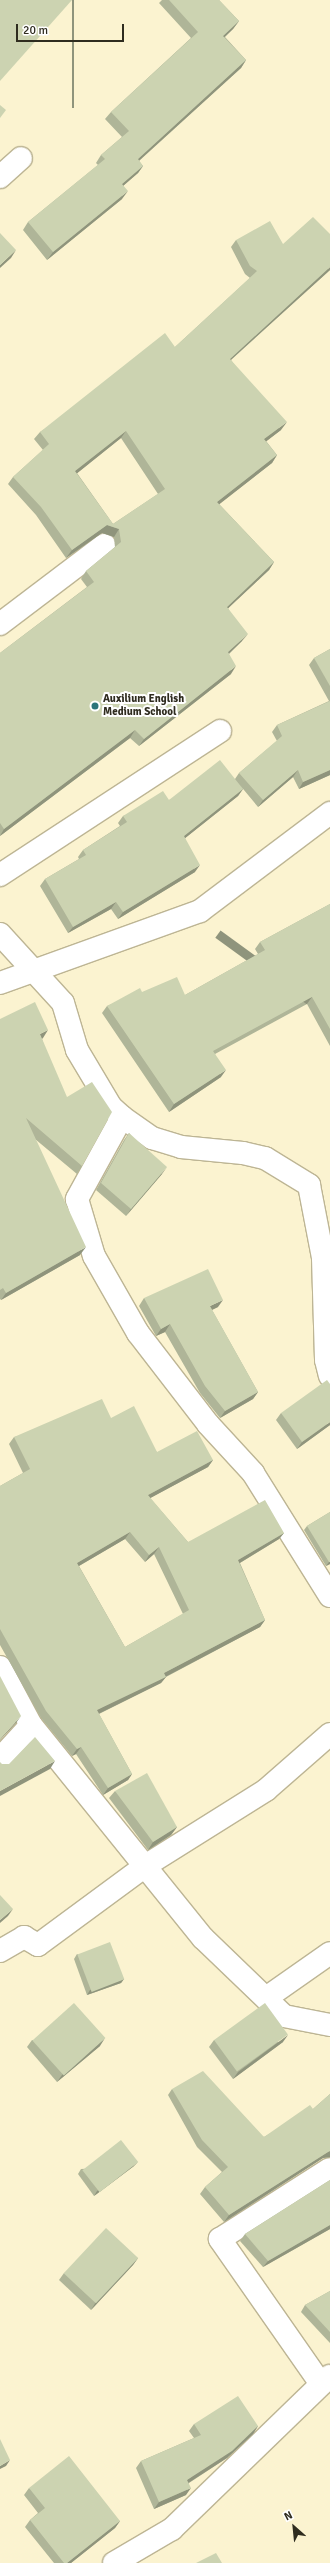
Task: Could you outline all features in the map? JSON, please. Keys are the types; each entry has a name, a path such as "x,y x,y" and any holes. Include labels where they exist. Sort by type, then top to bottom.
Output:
{"street":[{"path":"0,177 21,158"},
{"path":"0,624 104,545"},
{"path":"0,875 220,731"},
{"path":"0,983 200,911 330,813"},
{"path":"0,934 32,971 63,1003 77,1050 111,1107 122,1117 152,1138 181,1147 243,1153 265,1158 309,1186 323,1258 326,1360 330,1376"},
{"path":"122,1117 77,1199 94,1256 138,1333 208,1424 254,1473 330,1596"},
{"path":"0,1667 31,1725 203,1938 284,2016 330,2025"},
{"path":"0,1759 31,1725"},
{"path":"0,1951 24,1936 38,1945 145,1866 266,1790 330,1734"},
{"path":"266,1998 330,1953"},
{"path":"114,2563 172,2529 326,2380 220,2239 330,2169"}],"building":[{"path":"0,0 72,0 0,81"},
{"path":"169,0 219,0 239,21 223,36 246,60 138,159 143,166 122,184 128,191 53,252 28,222 105,159 101,155 129,131 111,112 198,32"},
{"path":"0,105 6,110 0,118"},
{"path":"313,217 330,234 330,267 230,359 287,422 264,439 277,455 217,502 274,562 227,607 248,634 228,652 236,666 144,739 135,730 4,829 0,823 0,653 94,582 86,571 121,542 119,529 107,525 72,550 41,507 13,477 49,444 40,432 165,333 175,347 257,271 250,266 236,240 270,221 283,244","holes":["126,431 165,489 113,524 75,471"]},
{"path":"0,233 16,250 0,265"},
{"path":"330,649 330,686 314,658"},
{"path":"330,701 330,770 303,782 298,770 263,800 239,773 282,736 277,725"},
{"path":"220,760 243,789 184,836 200,865 123,912 116,902 73,927 45,879 86,855 83,850 127,822 123,816 163,791 169,800"},
{"path":"330,904 330,1029 312,997 213,1051 226,1070 174,1104 107,1006 140,988 142,992 177,977 185,995 265,950 260,942"},
{"path":"35,1002 48,1030 40,1034 67,1097 92,1082 112,1112 82,1166 26,1118 86,1247 6,1293 3,1288 0,1290 0,1019"},
{"path":"129,1133 167,1167 131,1209 101,1183"},
{"path":"208,1269 223,1300 210,1306 258,1392 225,1411 205,1386 170,1324 161,1329 144,1298"},
{"path":"327,1380 330,1384 330,1422 302,1442 281,1413"},
{"path":"102,1399 111,1418 134,1406 157,1452 197,1431 213,1460 148,1495 188,1542 265,1500 284,1533 238,1560 265,1620 164,1673 166,1677 97,1710 132,1774 108,1788 81,1747 77,1749 46,1711 0,1629 0,1486 30,1469 14,1437","holes":["130,1532 149,1555 159,1547 189,1610 125,1647 77,1563"]},
{"path":"330,1512 330,1562 329,1562 307,1526"},
{"path":"0,1676 21,1716 0,1739"},
{"path":"35,1737 55,1761 0,1791 0,1762 2,1764 9,1764"},
{"path":"147,1773 177,1827 153,1842 115,1791"},
{"path":"0,1895 13,1909 0,1920"},
{"path":"110,1942 124,1979 92,1992 77,1955"},
{"path":"74,2003 105,2038 64,2075 32,2040"},
{"path":"265,2003 288,2035 237,2072 214,2040"},
{"path":"203,2071 264,2137 310,2105 313,2109 330,2094 330,2151 229,2215 205,2187 228,2167 202,2140 172,2089"},
{"path":"121,2140 138,2162 100,2192 82,2170"},
{"path":"330,2180 330,2225 268,2261 245,2234"},
{"path":"106,2228 138,2258 96,2303 64,2273"},
{"path":"330,2291 330,2332 305,2305"},
{"path":"238,2396 258,2426 232,2451 187,2480 191,2488 159,2502 141,2461 201,2435 194,2424"},
{"path":"0,2439 10,2460 0,2466"},
{"path":"69,2456 120,2521 67,2563 64,2563 30,2520 45,2508 29,2488"},
{"path":"216,2553 222,2563 196,2563"}],"place":[{"name":"Auxilium English Medium School","path":"95,706"}]}
